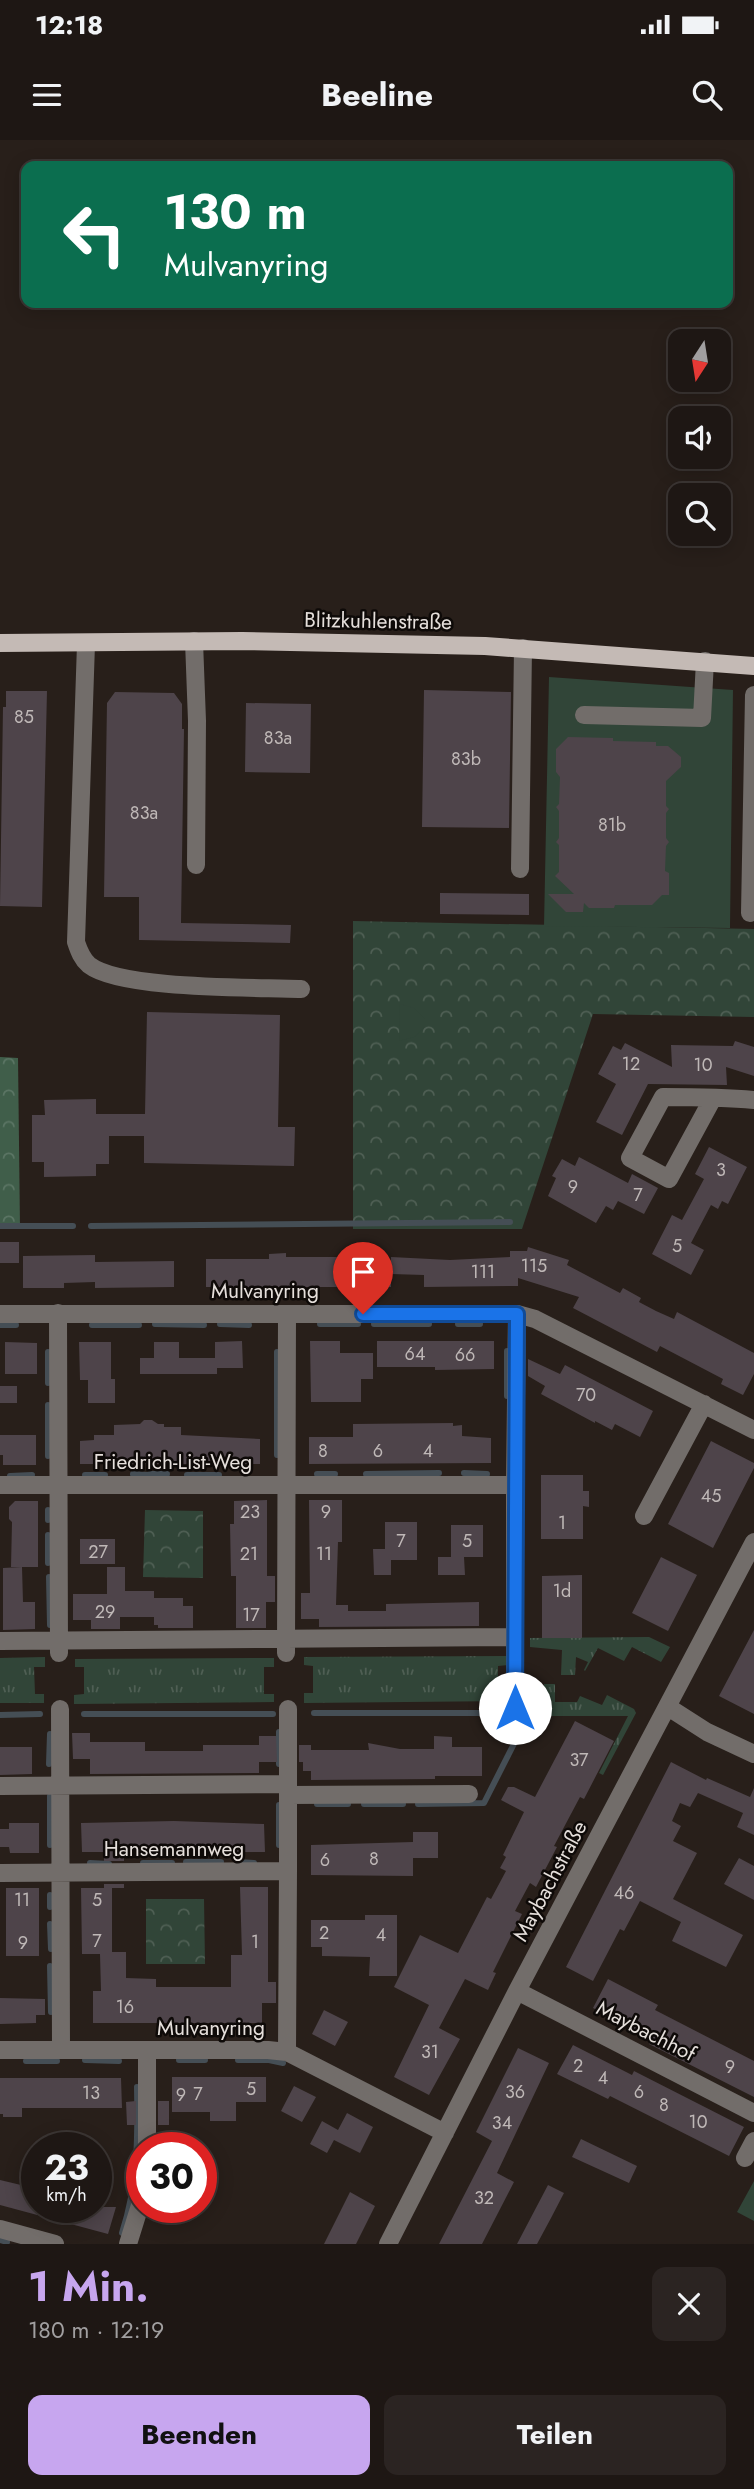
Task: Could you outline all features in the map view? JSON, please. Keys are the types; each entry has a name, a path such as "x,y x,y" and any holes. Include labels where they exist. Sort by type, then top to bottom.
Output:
{"main road":[{"name":"Blitzkuhlenstraße","path":"0,643 331,642 523,648 754,666"}],"street":[{"path":"194,641 197,721 196,865"},
{"path":"86,644 76,942 82,957 90,965 107,974 170,985 301,989"},
{"path":"520,869 523,648"},
{"path":"584,715 702,718 705,661"},
{"path":"750,913 754,695"},
{"path":"713,1098 669,1179 630,1158 663,1097 713,1098 754,1100"},
{"path":"58,1313 59,1647"},
{"name":"Mulvanyring","path":"0,1314 517,1314 535,1319 754,1430"},
{"path":"286,1314 286,1646"},
{"path":"515,1708 517,1314"},
{"path":"644,1516 704,1404"},
{"name":"Friedrich-List-Weg","path":"0,1485 515,1485"},
{"name":"Maybachstraße","path":"388,2244 517,1991 754,1542"},
{"path":"0,1641 59,1647 286,1646 515,1637"},
{"path":"668,1707 707,1732 754,1754"},
{"path":"60,1709 61,2050"},
{"path":"287,2052 288,1709"},
{"path":"0,1786 469,1794"},
{"name":"Hansemannweg","path":"0,1873 288,1871"},
{"name":"Maybachhof","path":"517,1991 754,2113"},
{"name":"Mulvanyring","path":"0,2050 287,2052 445,2133"},
{"path":"147,2050 147,2132"},
{"path":"745,2158 754,2141"},
{"path":"128,2244 135,2223"},
{"path":"0,2229 55,2244"}],"green space":[{"path":"549,677 733,690 730,928 544,926"},
{"path":"353,921 754,929 754,1017 593,1014 522,1229 353,1229"},
{"path":"400,1004 414,1008 425,1019 425,1027 414,1037 399,1041"},
{"path":"0,1057 18,1058 20,1229 0,1229"},
{"path":"145,1510 203,1511 203,1578 143,1577"},
{"path":"649,1637 670,1647 661,1662 632,1647 624,1661 598,1648 585,1671 588,1662 576,1657 575,1675 561,1675 562,1650 530,1647 530,1638"},
{"path":"508,1656 508,1665 498,1666 498,1692 508,1693 508,1701 304,1703 304,1693 313,1693 313,1666 304,1665 304,1657"},
{"path":"45,1657 45,1667 34,1667 35,1694 44,1694 44,1703 0,1703 0,1658"},
{"path":"274,1658 274,1667 264,1667 264,1694 274,1694 274,1702 74,1704 74,1695 84,1694 84,1667 75,1667 75,1659"},
{"path":"544,1684 555,1684 555,1702 577,1702 580,1696 602,1705 607,1695 634,1709 636,1713 603,1775 599,1773 628,1716 314,1716 314,1712 544,1711"},
{"path":"146,1899 204,1899 205,1964 146,1964"},
{"path":"754,2181 754,2221 737,2212"}],"building":[{"path":"424,690 511,692 509,828 422,827"},
{"path":"6,691 47,691 42,907 0,906 3,707 6,707"},
{"path":"115,692 174,693 182,704 184,729 181,923 291,925 290,943 139,940 139,897 104,897 107,703"},
{"path":"246,703 311,704 310,773 245,772"},
{"path":"568,737 656,742 656,746 668,746 681,757 681,767 666,781 666,806 669,809 666,813 666,838 669,842 666,846 665,871 669,873 669,895 662,895 652,905 589,908 584,903 583,912 566,912 548,894 574,894 555,876 559,872 559,845 556,842 559,838 559,811 556,807 559,804 560,777 556,772 556,749"},
{"path":"440,893 529,894 529,915 440,914"},
{"path":"147,1012 280,1015 278,1127 295,1127 294,1166 144,1163 144,1136 109,1136 109,1164 96,1164 96,1176 44,1177 44,1162 32,1162 32,1115 45,1115 44,1100 96,1099 96,1114 145,1114"},
{"path":"735,1041 754,1047 754,1076 726,1067 727,1085 648,1084 622,1135 596,1122 616,1084 598,1074 613,1046 621,1050 625,1043 672,1067 671,1045 733,1046"},
{"path":"709,1147 747,1167 728,1204 722,1201 718,1209 711,1205 691,1243 704,1250 691,1275 652,1254 672,1215 682,1220 704,1179 695,1174"},
{"path":"579,1157 628,1183 632,1174 658,1188 644,1214 618,1201 613,1210 606,1206 596,1223 548,1196 556,1178 552,1176 562,1159 575,1166"},
{"path":"0,1242 19,1242 19,1263 0,1263"},
{"path":"528,1247 569,1260 567,1265 620,1293 623,1288 641,1298 639,1302 674,1319 677,1312 754,1353 754,1374 743,1395 721,1384 723,1379 660,1346 657,1352 573,1308 579,1297 518,1278 518,1286 424,1287 424,1275 391,1274 391,1287 206,1287 206,1259 269,1259 269,1254 286,1253 286,1257 339,1257 339,1263 391,1263 391,1257 450,1260 510,1257 510,1251 527,1251"},
{"path":"95,1255 95,1262 174,1261 174,1287 95,1288 95,1282 64,1283 64,1288 23,1288 23,1256"},
{"path":"242,1341 243,1368 217,1368 217,1374 140,1374 140,1358 154,1358 154,1342 179,1342 179,1358 215,1358 215,1342"},
{"path":"310,1341 340,1341 340,1353 373,1353 373,1379 361,1379 361,1402 311,1402"},
{"path":"377,1341 494,1341 494,1369 377,1367"},
{"path":"5,1342 37,1343 37,1374 5,1374"},
{"path":"79,1342 111,1342 111,1379 115,1379 115,1403 88,1403 88,1380 80,1380"},
{"path":"528,1359 560,1374 565,1365 653,1411 640,1437 615,1424 612,1430 595,1423 541,1394 545,1386 528,1376"},
{"path":"0,1386 17,1386 17,1403 0,1403"},
{"path":"144,1420 164,1424 164,1427 181,1427 181,1435 260,1439 260,1464 80,1464 80,1441 94,1440 94,1435 114,1435 114,1425 140,1424"},
{"path":"453,1423 453,1426 462,1425 462,1436 491,1438 491,1463 309,1464 309,1437 353,1437 353,1424"},
{"path":"0,1435 36,1435 36,1465 3,1465"},
{"path":"711,1441 754,1463 754,1468 713,1548 668,1524"},
{"path":"541,1475 583,1475 583,1491 589,1491 589,1507 583,1506 583,1539 541,1539"},
{"path":"267,1500 267,1576 275,1576 275,1602 266,1602 266,1628 236,1628 236,1576 231,1576 230,1524 234,1524 234,1501"},
{"path":"309,1500 342,1500 342,1542 338,1542 336,1605 348,1605 348,1611 386,1611 386,1604 479,1602 479,1626 319,1627 319,1619 301,1619 301,1593 310,1593"},
{"path":"15,1501 38,1501 38,1567 11,1567 12,1522 9,1519 9,1507"},
{"path":"385,1522 417,1522 417,1560 391,1560 391,1575 374,1575 373,1549 385,1549"},
{"path":"451,1525 483,1525 483,1557 451,1557"},
{"path":"80,1539 115,1539 115,1564 80,1564"},
{"path":"438,1557 464,1557 465,1575 438,1575"},
{"path":"661,1557 697,1575 668,1631 632,1613"},
{"path":"22,1567 23,1602 35,1602 35,1629 3,1630 3,1568"},
{"path":"107,1567 125,1567 125,1591 154,1591 154,1598 183,1598 183,1606 193,1606 193,1628 158,1628 158,1625 154,1625 154,1617 120,1617 120,1629 91,1629 91,1620 73,1620 73,1594 107,1594"},
{"path":"582,1575 582,1638 542,1638 542,1576"},
{"path":"754,1630 754,1714 719,1696"},
{"path":"575,1721 614,1741 584,1799 580,1797 536,1887 530,1883 515,1911 522,1914 493,1972 496,1973 488,1990 465,1979 439,2028 460,2039 429,2095 394,2077 429,2005 394,1987 420,1935 458,1953 487,1897 491,1899 506,1871 500,1868 506,1857 503,1855 524,1812 501,1800 508,1787 535,1797"},
{"path":"72,1733 90,1733 90,1742 145,1742 145,1751 203,1751 203,1745 259,1745 259,1736 276,1736 277,1762 259,1762 259,1773 90,1774 90,1759 73,1759"},
{"path":"434,1736 452,1737 452,1747 482,1747 482,1776 311,1780 311,1771 303,1771 303,1762 299,1762 299,1745 311,1745 311,1750 369,1750 368,1743 400,1749 434,1749"},
{"path":"0,1747 32,1747 32,1774 0,1775"},
{"path":"671,1762 706,1780 707,1778 750,1797 754,1788 754,1835 737,1827 743,1813 698,1793 690,1807 680,1803 672,1821 681,1826 673,1841 697,1853 673,1899 743,1935 726,1967 672,1941 681,1922 640,1901 624,1931 620,1929 593,1981 566,1967"},
{"path":"174,1821 264,1824 265,1852 124,1853 124,1861 104,1861 104,1852 82,1852 81,1823"},
{"path":"9,1823 39,1823 39,1853 10,1853 9,1847 0,1847 0,1829 9,1829"},
{"path":"413,1832 438,1832 438,1858 413,1858 413,1876 311,1875 311,1845 413,1842"},
{"path":"739,1858 754,1866 754,1900 724,1884"},
{"path":"104,1884 124,1884 124,1888 112,1888 112,1952 126,1952 126,1978 156,1979 156,1987 231,1987 231,1955 242,1955 240,1887 268,1887 268,1982 276,1982 276,2003 262,2003 262,2023 93,2023 93,1991 101,1991 100,1954 82,1954 81,1888 104,1888"},
{"path":"6,1888 39,1888 39,1956 6,1956"},
{"path":"365,1915 397,1915 397,1976 369,1976 370,1957 322,1956 322,1947 311,1947 311,1920 365,1920"},
{"path":"608,1979 658,2005 655,2010 754,2061 754,2097 649,2044 652,2038 593,2008"},
{"path":"0,1998 45,1999 45,2015 36,2015 36,2023 0,2024"},
{"path":"324,2010 348,2022 335,2046 312,2034"},
{"path":"573,2045 632,2075 634,2071 744,2127 729,2156 610,2096 608,2099 557,2074"},
{"path":"518,2048 549,2063 497,2173 514,2182 482,2244 439,2244 492,2141 476,2132"},
{"path":"172,2077 266,2077 266,2102 236,2102 236,2121 210,2121 210,2112 172,2112"},
{"path":"0,2078 121,2078 122,2108 22,2108 22,2117 3,2117 3,2114 0,2114"},
{"path":"294,2086 316,2097 302,2122 281,2111"},
{"path":"136,2101 136,2125 127,2125 126,2102"},
{"path":"158,2101 169,2101 169,2125 158,2125"},
{"path":"347,2113 373,2127 360,2153 334,2140 327,2153 310,2144 322,2121 338,2130"},
{"path":"581,2139 637,2166 629,2183 572,2157"},
{"path":"0,2180 21,2185 21,2211 0,2205"},
{"path":"548,2185 564,2193 551,2218 537,2244 517,2244"},
{"path":"350,2192 375,2206 356,2244 324,2244"},
{"path":"67,2223 111,2223 108,2234"}],"waterway":[{"path":"91,1226 510,1222"},
{"path":"0,1226 73,1226"},
{"path":"155,1324 204,1325"},
{"path":"220,1324 249,1325"},
{"path":"320,1324 358,1324"},
{"path":"374,1324 429,1324"},
{"path":"458,1324 480,1324"},
{"path":"0,1325 16,1325"},
{"path":"92,1325 139,1325"},
{"path":"507,1351 507,1396"},
{"path":"48,1352 48,1383"},
{"path":"277,1352 277,1455"},
{"path":"48,1405 48,1456"},
{"path":"366,1474 439,1473"},
{"path":"464,1473 487,1474"},
{"path":"133,1474 147,1475"},
{"path":"150,1474 167,1474"},
{"path":"317,1474 335,1474"},
{"path":"10,1476 32,1475"},
{"path":"85,1475 105,1475"},
{"path":"187,1475 219,1475"},
{"path":"48,1510 48,1520"},
{"path":"48,1535 48,1563"},
{"path":"49,1577 50,1625"},
{"path":"314,1713 526,1713 527,1718 484,1803 418,1804"},
{"path":"0,1715 40,1714"},
{"path":"84,1714 273,1714"},
{"path":"279,1732 279,1764"},
{"path":"49,1764 50,1734"},
{"path":"50,1796 50,1845"},
{"path":"317,1804 348,1804"},
{"path":"364,1804 403,1804"},
{"path":"279,1805 279,1845"},
{"path":"186,1862 221,1862"},
{"path":"238,1862 254,1863"},
{"path":"90,1863 109,1864"},
{"path":"143,1863 172,1863"},
{"path":"50,1895 50,1907"},
{"path":"50,1924 51,1949"},
{"path":"50,1966 51,2012"},
{"path":"85,2060 119,2061"},
{"path":"179,2060 205,2060"},
{"path":"238,2060 283,2063"},
{"path":"26,2061 57,2061"},
{"path":"122,2233 134,2179 137,2087"},
{"path":"0,2240 7,2242"}],"route":[{"path":"363,1314 517,1314 515,1708"}]}
